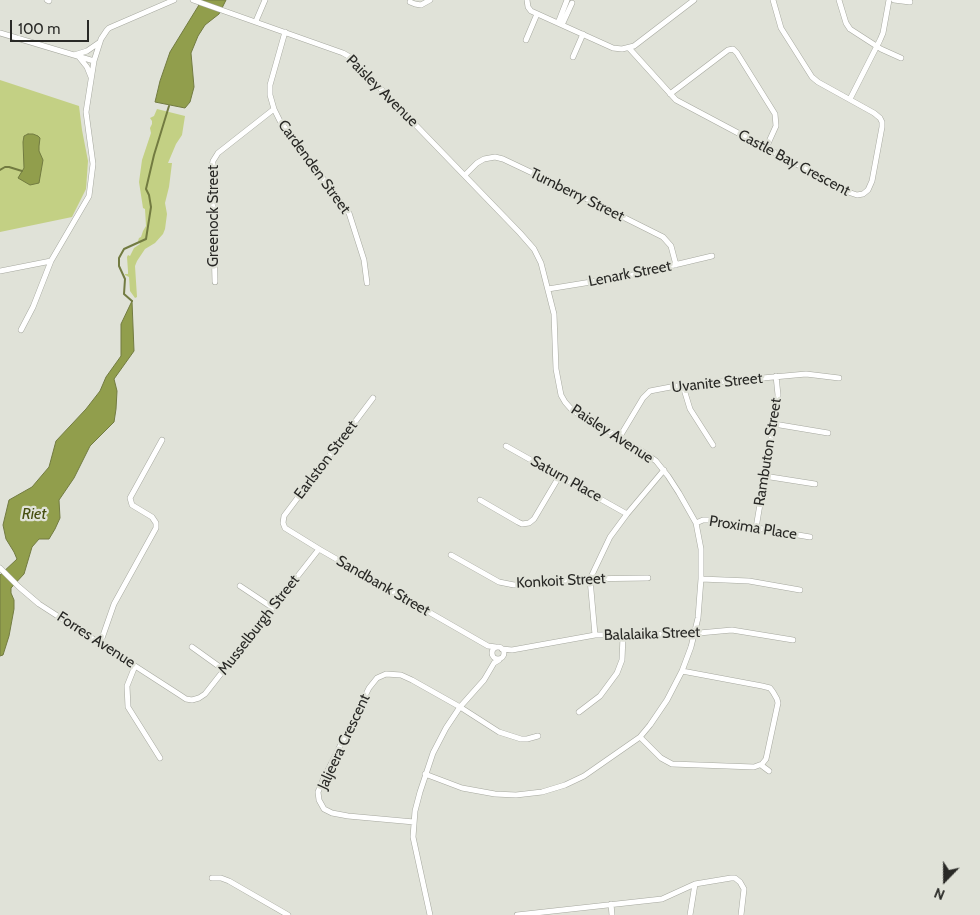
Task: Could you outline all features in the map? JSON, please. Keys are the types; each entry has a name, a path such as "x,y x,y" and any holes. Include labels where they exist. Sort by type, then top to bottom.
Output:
{"street":[{"path":"21,330 33,308 51,261 89,196 93,164 86,112 94,61 103,34 109,28 174,0"},
{"path":"256,21 265,0"},
{"path":"410,2 421,5 430,0"},
{"path":"527,0 529,9 537,14 615,48 629,48 637,44 694,0"},
{"name":"Castle Bay Crescent","path":"629,48 676,100 854,194 863,194 868,190 872,181 882,122 880,117 818,82 810,75 781,28 773,0"},
{"path":"839,0 848,27 877,46 901,58"},
{"path":"850,99 883,33 889,0"},
{"path":"894,0 910,2"},
{"name":"Paisley Avenue","path":"196,1 344,53 465,175 531,245 541,263 554,314 556,369 562,398 567,406 652,458 664,470 696,522 701,548 701,579 699,610 694,633 682,672 661,709 640,737 584,776 542,792 516,795 495,794 462,788 425,774"},
{"path":"560,24 570,1"},
{"path":"526,40 537,14"},
{"path":"274,109 270,95 270,85 285,32"},
{"path":"0,33 94,61"},
{"path":"573,57 583,34"},
{"path":"76,55 87,51 100,42"},
{"path":"670,94 728,50 733,49 775,114 775,129 766,148"},
{"path":"76,55 87,67 91,77"},
{"name":"Greenock Street","path":"215,282 213,161 218,153 274,109"},
{"name":"Cardenden Street","path":"274,109 280,121 349,213 364,260 366,283"},
{"name":"Turnberry Street","path":"465,175 483,159 501,158 663,237 672,248 676,265"},
{"name":"Lenark Street","path":"548,289 628,276 712,256"},
{"path":"0,271 51,261"},
{"name":"Uvanite Street","path":"619,438 643,398 655,390 809,373 839,378"},
{"name":"Rambuton Street","path":"756,528 778,398 776,376"},
{"path":"683,386 690,409 713,445"},
{"name":"Earlston Street","path":"283,523 284,516 289,509 373,398"},
{"path":"774,424 828,433"},
{"path":"100,644 114,604 156,528 156,523 152,517 132,505 130,498 162,440"},
{"name":"Saturn Place","path":"506,446 627,514"},
{"path":"595,636 590,579 610,536 664,470"},
{"path":"480,500 522,524 529,524 534,519 560,475"},
{"path":"764,476 815,484"},
{"name":"Proxima Place","path":"696,522 706,520 810,537"},
{"name":"Sandbank Street","path":"283,523 288,531 319,549 488,646 499,648"},
{"name":"Musselburgh Street","path":"199,698 224,670 319,549"},
{"name":"Konkoit Street","path":"451,555 509,585 590,579 648,578"},
{"name":"Forres Avenue","path":"0,568 39,604 100,644 186,699 199,698"},
{"path":"701,579 739,580 800,590"},
{"path":"240,586 273,608"},
{"name":"Balalaika Street","path":"430,915 414,842 413,831 419,795 437,745 460,707 484,680 496,658 512,650 595,636 688,634 732,630 793,640"},
{"path":"579,712 600,696 620,668 623,656 623,636"},
{"path":"488,646 496,658"},
{"path":"192,647 224,670"},
{"path":"499,648 504,652 496,658 493,650 499,648"},
{"name":"Balalaika Street","path":"499,648 512,650"},
{"path":"136,666 127,686 128,707 160,758"},
{"path":"640,737 661,758 671,764 756,767 761,765 767,757 777,709 777,699 773,692 767,687 682,672"},
{"name":"Jaljeera Crescent","path":"414,822 332,813 324,809 320,803 318,797 319,790 370,688 377,678 382,675 391,673 406,677 460,707"},
{"path":"460,707 494,730 504,734 521,739 538,736"},
{"path":"761,765 769,771"},
{"path":"212,878 221,878 229,881 288,915"},
{"path":"517,915 665,898 695,884 731,878 742,883 745,891 741,915"},
{"path":"690,915 695,884"},
{"path":"611,904 612,915"}],"shaded area":[{"path":"0,80 79,106 88,161 86,189 72,217 0,232"},
{"path":"157,109 185,116 182,135 168,163 172,163 165,203 167,214 165,229 155,243 145,249 137,261 135,266 137,297 135,298 130,291 129,277 125,274 128,274 127,257 140,244 139,238 146,226 145,209 143,208 139,182 142,160 151,133 152,121 150,118 154,116"}],"water":[{"path":"202,0 226,0 219,14 205,25 191,53 194,87 190,102 185,108 155,102 170,52"},
{"path":"33,134 40,138 39,151 43,160 39,183 30,185 18,178 24,168 23,142 24,136"},
{"name":"Riet","path":"132,301 134,351 114,379 117,391 114,422 90,446 74,478 59,500 60,518 55,529 49,539 39,539 32,547 24,574 11,588 14,609 9,636 3,655 0,656 0,575 17,559 6,539 3,525 9,500 32,487 49,467 56,441 100,391 106,377 121,356 121,324"}],"waterway":[{"name":"Riet","path":"132,301 124,294 125,279 119,266 119,258 124,249 146,239 151,207 146,189 169,106"},
{"path":"0,170 9,167 22,171"}]}
